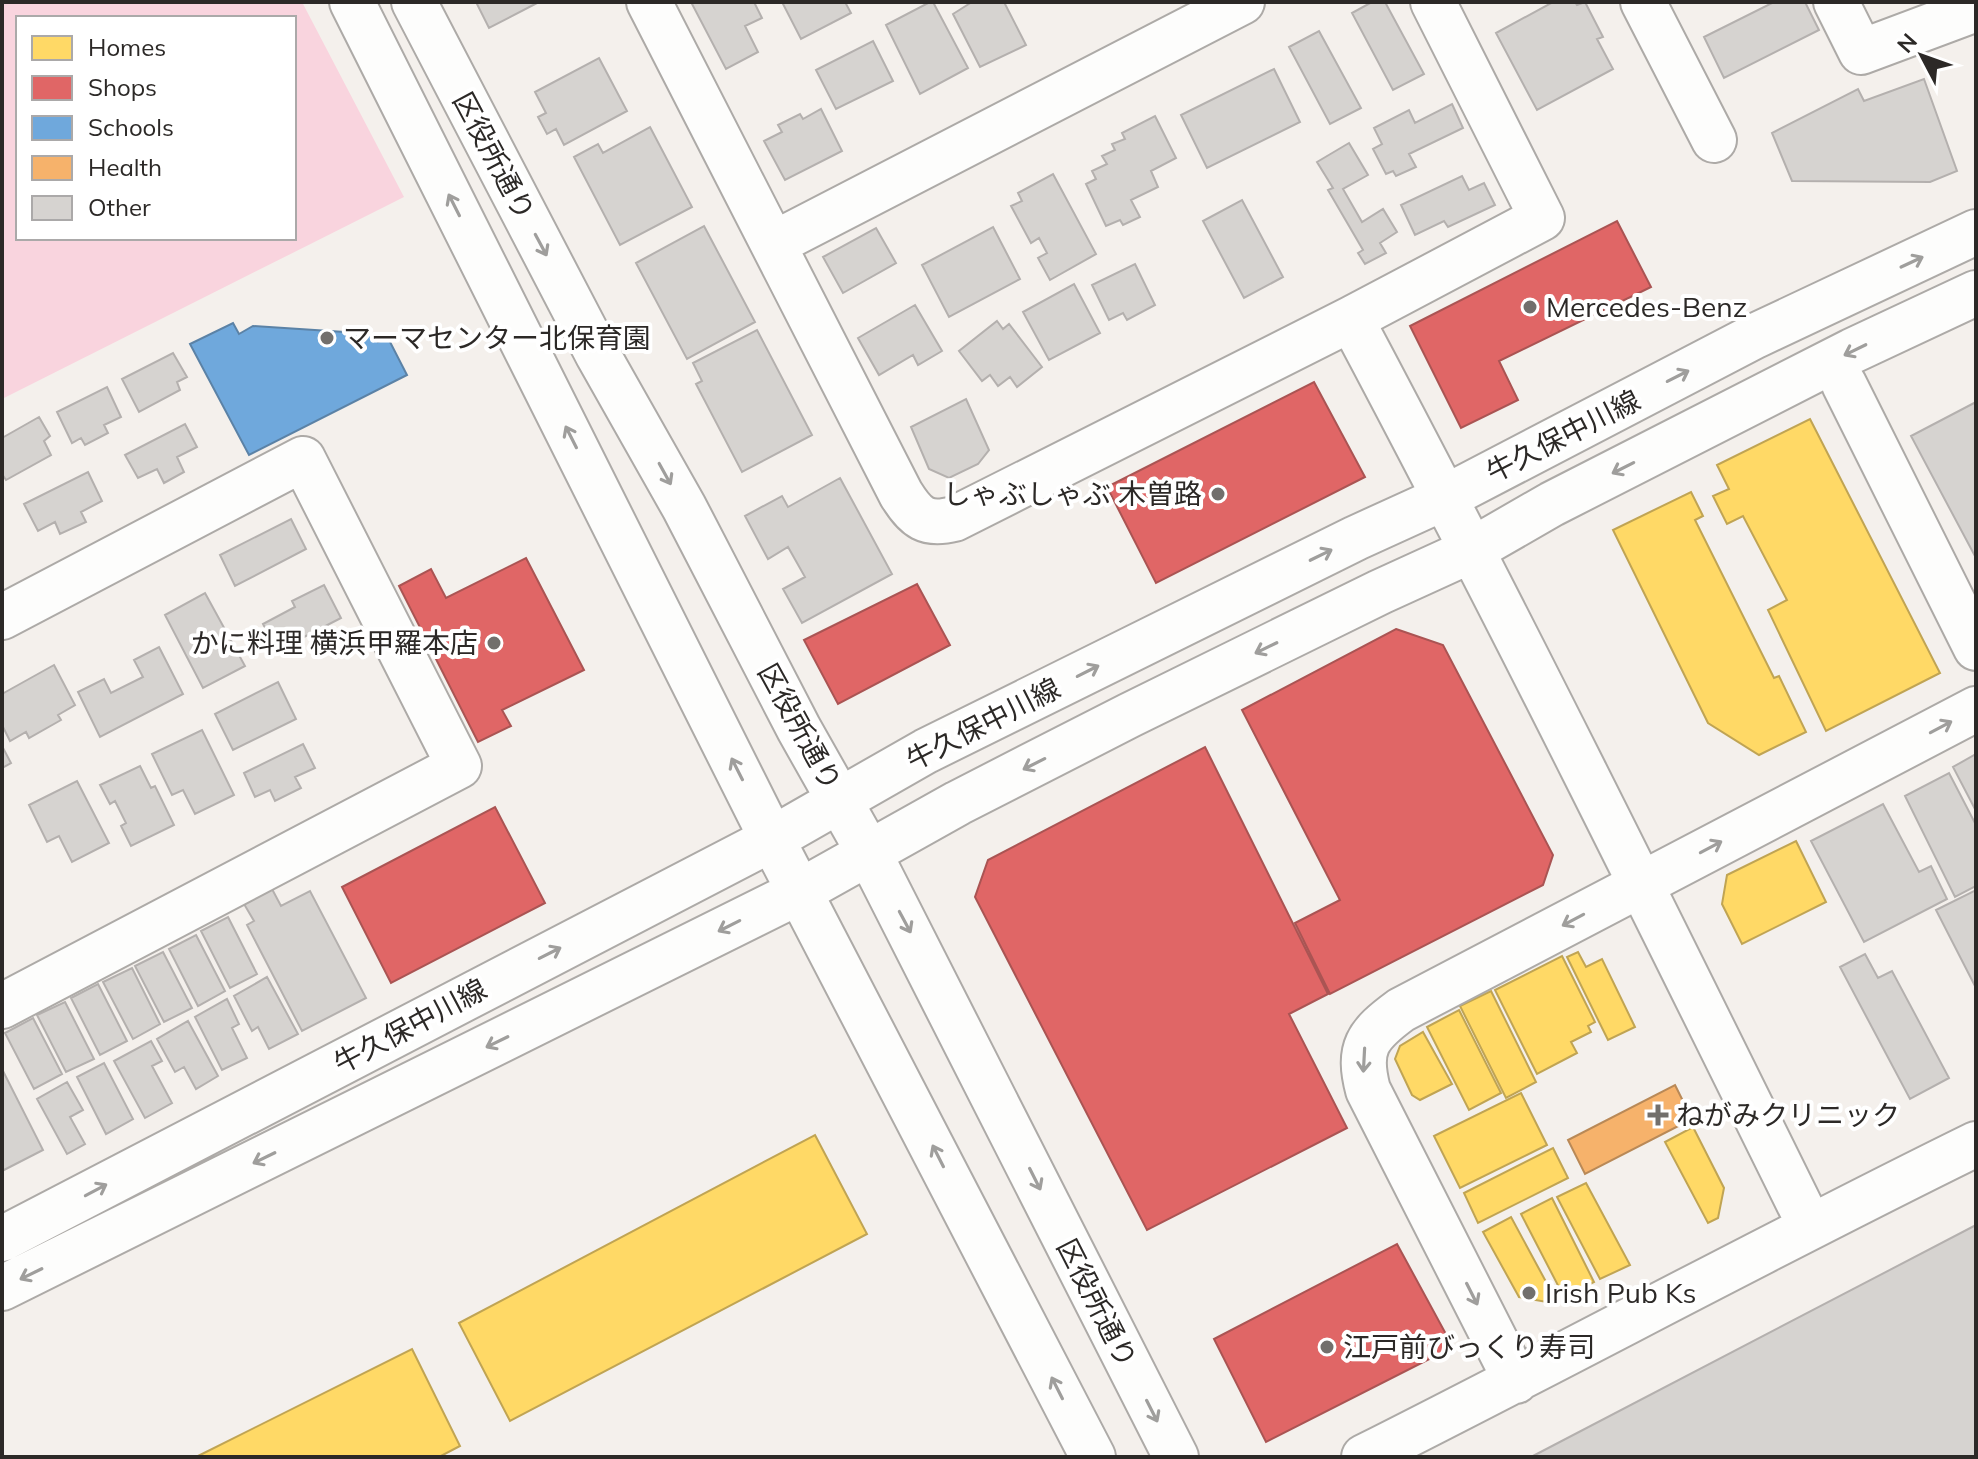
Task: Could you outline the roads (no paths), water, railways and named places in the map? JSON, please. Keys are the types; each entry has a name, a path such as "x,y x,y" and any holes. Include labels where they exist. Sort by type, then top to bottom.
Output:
{"street":[{"name":"区役所通り","path":"352,2 772,839 1093,1457"},
{"name":"区役所通り","path":"414,2 598,355 684,507 792,715 869,853 1176,1457"},
{"path":"649,2 901,494 921,519 937,523 954,519 1351,319 1542,218 1433,2"},
{"path":"773,244 1242,2"},
{"path":"1643,2 1714,140"},
{"path":"1836,2 1861,52 1976,9"},
{"name":"牛久保中川線","path":"2,1239 772,839 926,751 1356,538 1446,497 1755,336 1976,232"},
{"name":"牛久保中川線","path":"2,1288 799,892 958,803 1130,715 1472,550 1552,504 1852,351 1976,293"},
{"path":"1351,319 1446,497 1642,883 1810,1226"},
{"path":"1844,384 1976,648"},
{"path":"2,617 303,459 459,766 2,1006"},
{"path":"1516,1381 1368,1090 1362,1068 1365,1045 1377,1027 1401,1010 1976,709"},
{"path":"1364,1457 1516,1381 1810,1226 1976,1144"}],"place":[{"name":"Mercedes-Benz","path":"1530,307"},
{"name":"マーマセンター北保育園","path":"327,338"},
{"name":"しゃぶしゃぶ 木曽路","path":"1218,494"},
{"name":"かに料理 横浜甲羅本店","path":"494,643"},
{"name":"ねがみクリニック","path":"1658,1115"},
{"name":"Irish Pub Ks","path":"1529,1293"},
{"name":"江戸前びっくり寿司","path":"1327,1347"}]}
